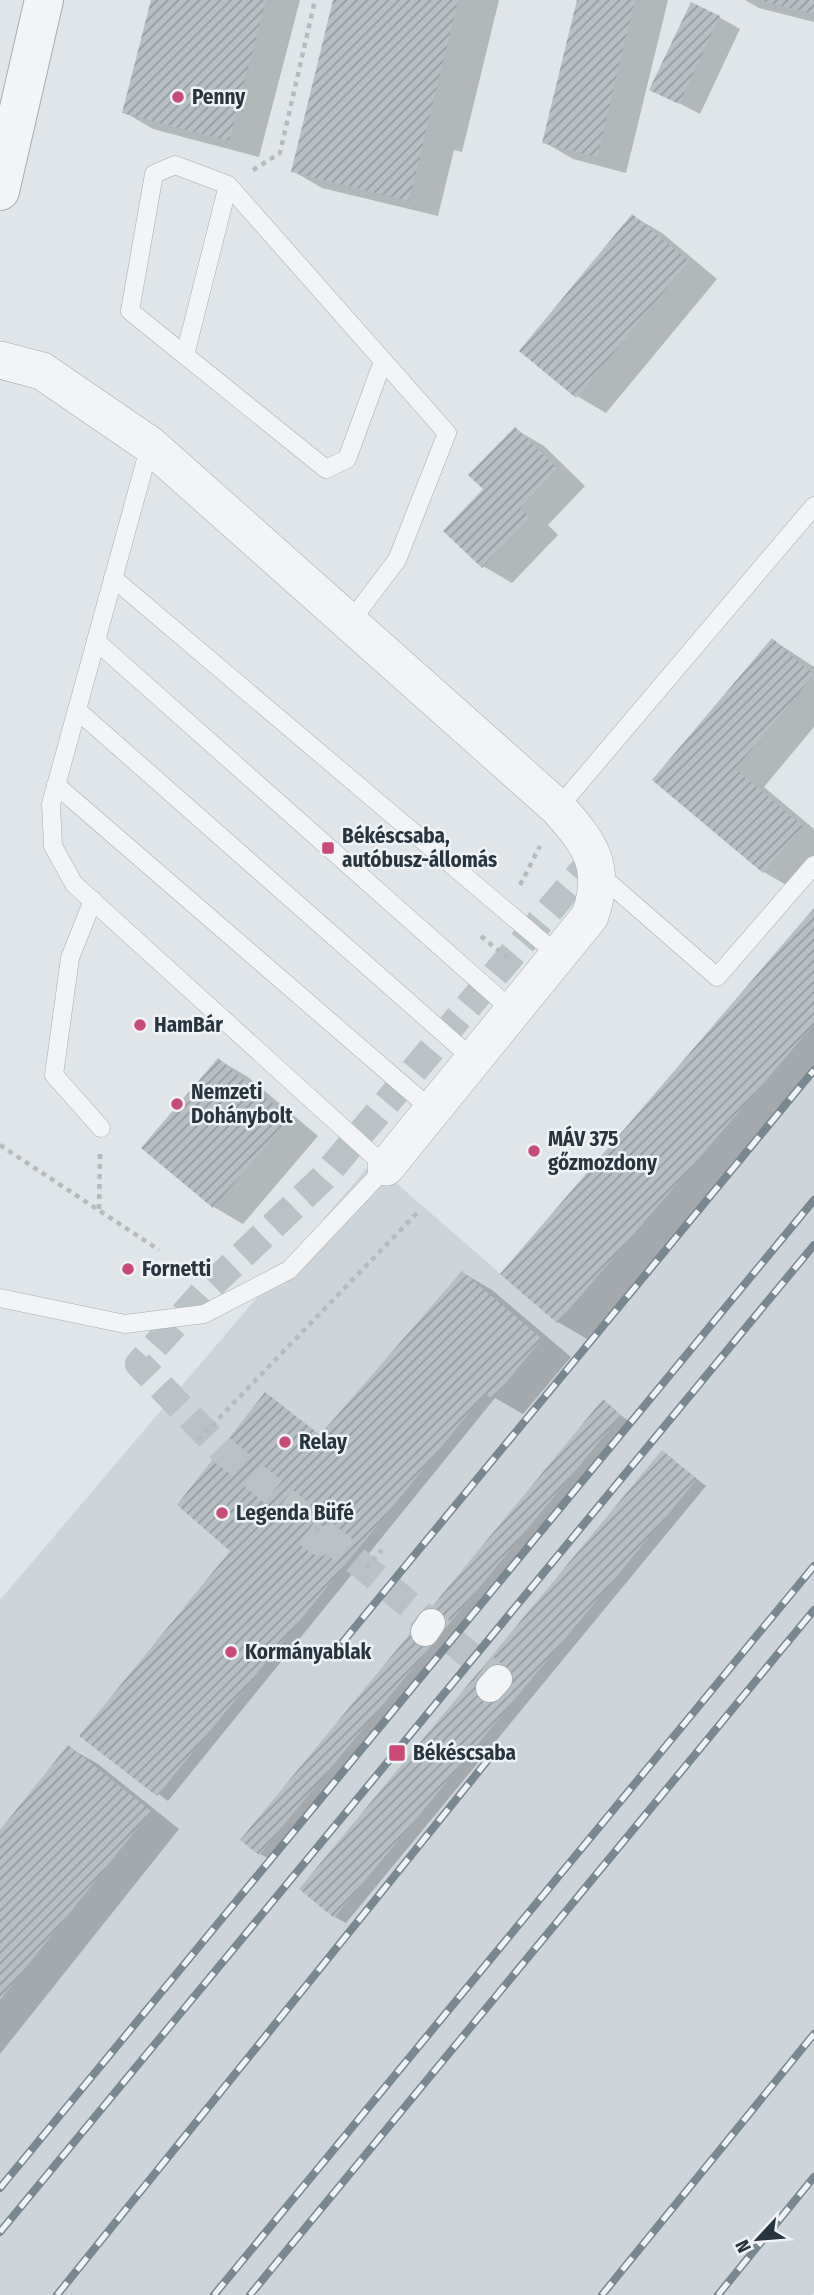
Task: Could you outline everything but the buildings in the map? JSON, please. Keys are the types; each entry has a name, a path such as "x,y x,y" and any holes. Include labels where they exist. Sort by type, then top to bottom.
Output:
{"street":[{"path":"0,191 44,0"},
{"path":"0,360 41,371 150,445 558,808 575,827 593,856 599,874 590,916 386,1167"}],"lane":[{"path":"350,622 397,560 447,433 228,185 175,165 154,174 130,311 326,468 347,459 383,361"},
{"path":"185,355 228,185"},
{"path":"0,1298 125,1324 204,1314 289,1269 386,1167 74,884 53,846 51,804 150,445"},
{"path":"558,808 814,506"},
{"path":"113,578 558,955"},
{"path":"96,641 513,1011"},
{"path":"77,710 473,1059"},
{"path":"56,785 432,1110"},
{"path":"599,874 717,976 814,865"},
{"path":"93,901 70,958 54,1076 101,1128"}],"path":[{"path":"228,185 280,153 315,0"},
{"path":"481,936 509,960"},
{"path":"99,1209 101,1128"},
{"path":"0,1145 159,1250"},
{"path":"198,1440 417,1213"},
{"path":"307,1521 323,1533"},
{"path":"366,1568 382,1550"}],"shaded area":[{"path":"814,1024 814,2293 0,2295 0,1600 372,1162 557,1323"}],"tunnel":[{"path":"331,1538 320,1542 300,1527 299,1513 221,1449 139,1364 203,1293 323,1178 597,854"},
{"path":"323,1533 498,1679"}],"railway":[{"path":"342,1643 814,1070"},
{"path":"0,2188 814,1200"},
{"path":"0,2232 814,1245"},
{"path":"214,2295 814,1566"},
{"path":"250,2295 814,1610"},
{"path":"57,2295 487,1761"},
{"path":"602,2295 814,2034"},
{"path":"718,2295 814,2177"}],"place":[{"name":"Penny","path":"178,97"},
{"name":"Békéscsaba, autóbusz-állomás","path":"328,848"},
{"name":"HamBár","path":"140,1025"},
{"name":"Nemzeti Dohánybolt","path":"177,1104"},
{"name":"MÁV 375 gőzmozdony","path":"534,1151"},
{"name":"Fornetti","path":"128,1269"},
{"name":"Relay","path":"285,1442"},
{"name":"Legenda Büfé","path":"222,1513"},
{"name":"Kormányablak","path":"231,1652"},
{"name":"Békéscsaba","path":"397,1753"}]}
